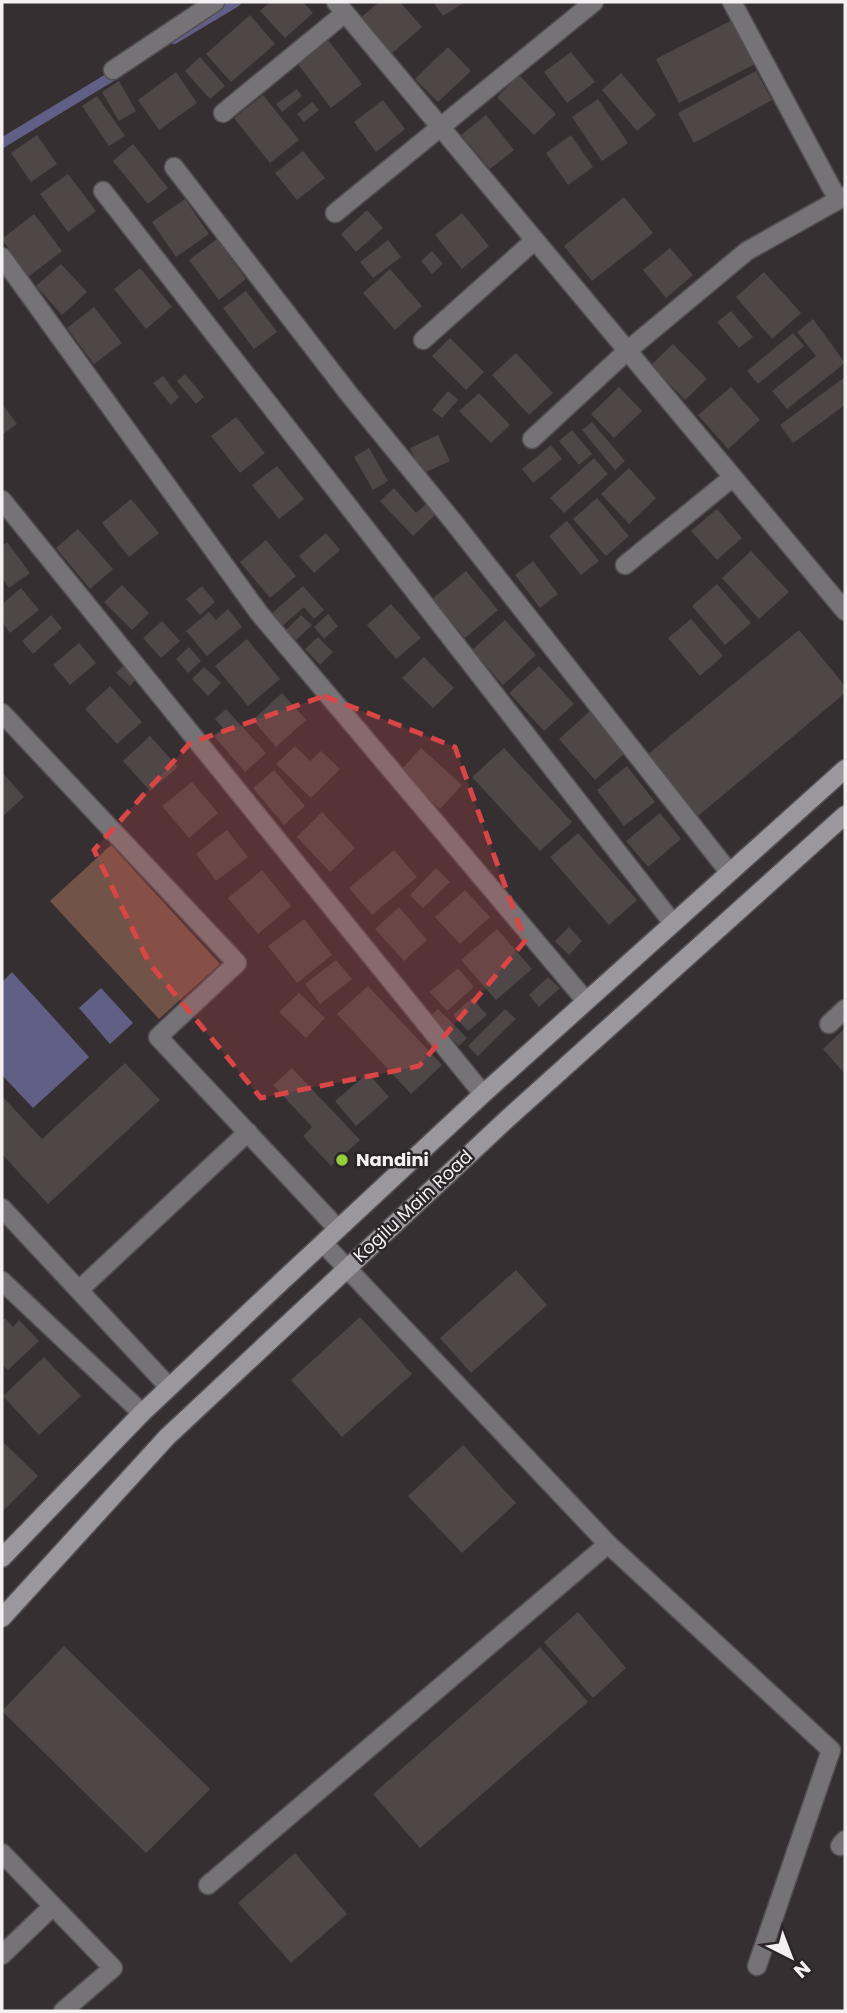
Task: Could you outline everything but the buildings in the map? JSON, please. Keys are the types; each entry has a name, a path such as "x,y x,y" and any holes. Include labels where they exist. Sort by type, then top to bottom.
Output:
{"main road":[{"name":"Kogilu Main Road","path":"2,1559 142,1413 338,1229 672,922 843,775"},
{"name":"Kogilu Main Road","path":"2,1618 167,1437 347,1268 845,815"}],"street":[{"path":"113,70 215,2"},
{"path":"335,213 439,125 594,2"},
{"path":"531,439 627,351 747,251 841,198 732,2"},
{"path":"223,113 341,7 845,611"},
{"path":"174,167 349,394 729,872"},
{"path":"103,191 672,922"},
{"path":"423,340 535,240"},
{"path":"2,257 259,613 586,1001"},
{"path":"625,565 733,477"},
{"path":"2,500 483,1094"},
{"path":"2,713 237,963 159,1037 338,1229"},
{"path":"829,1024 845,1009"},
{"path":"79,1290 248,1132"},
{"path":"2,1208 169,1387"},
{"path":"323,1243 608,1544 831,1750 757,1966"},
{"path":"2,1280 142,1413"},
{"path":"208,1885 608,1544"},
{"path":"2,1853 113,1968 63,2011"},
{"path":"2,1955 53,1906"}],"highlighted area":[{"path":"324,696 455,747 525,941 419,1066 261,1098 149,963 94,850 190,743"}],"shaded area":[{"path":"111,845 220,964 159,1019 50,901"},
{"path":"12,972 89,1057 33,1108 2,1075 2,982"},
{"path":"101,988 133,1023 110,1044 79,1008"}],"waterway":[{"path":"174,39 236,2"},
{"path":"2,143 119,72"}],"place":[{"name":"Nandini","path":"342,1160"}]}
